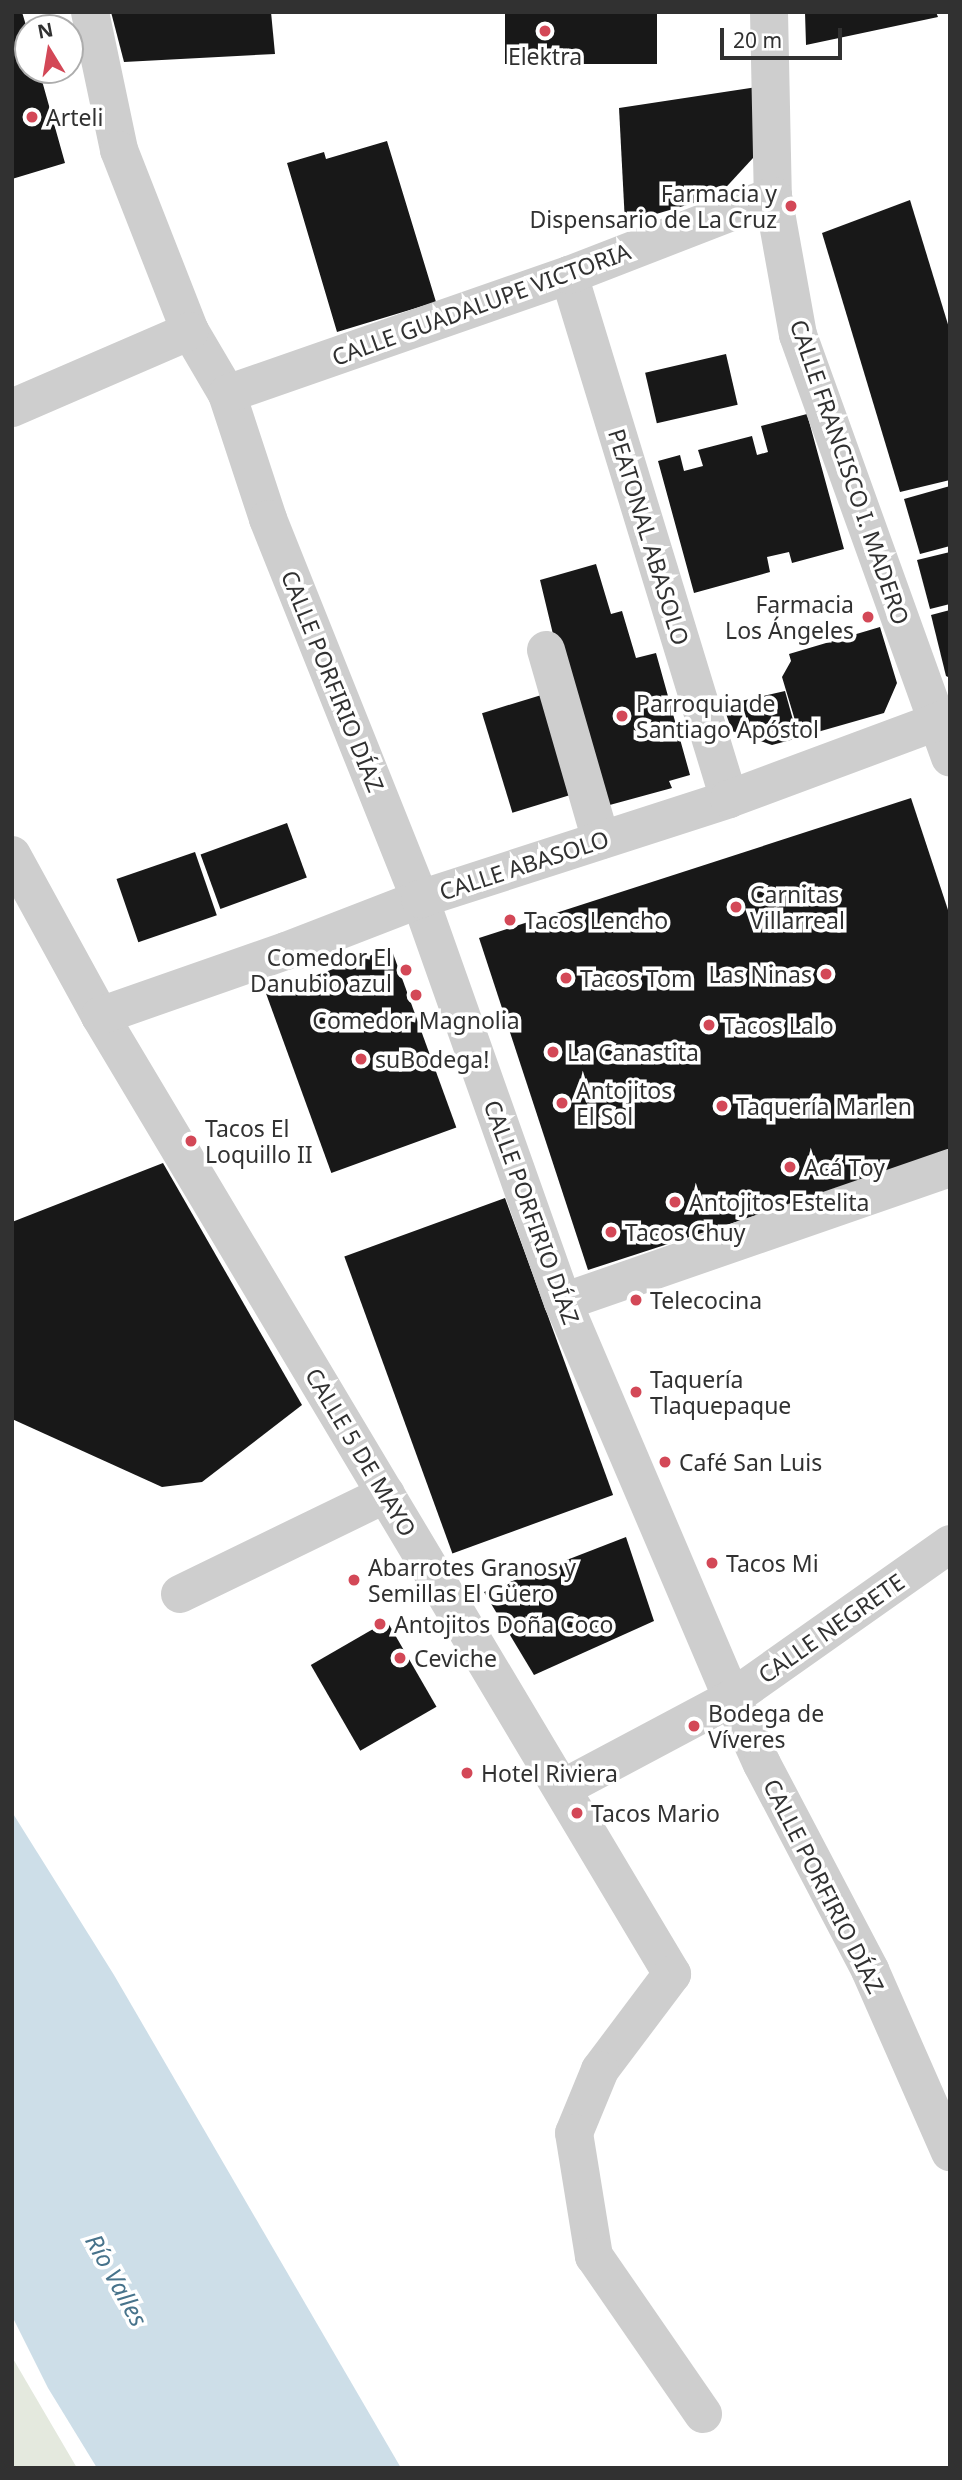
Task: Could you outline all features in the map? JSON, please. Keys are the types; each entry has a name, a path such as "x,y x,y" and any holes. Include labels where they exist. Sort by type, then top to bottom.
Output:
{"street":[{"name":"CALLE PORFIRIO DÍAZ","path":"90,12 119,150 190,331 227,394 268,519 420,899 564,1302 732,1698 762,1764 870,1970 950,2152"},
{"name":"CALLE FRANCISCO I. MADERO","path":"769,12 773,196 798,335 944,720 950,758"},
{"name":"CALLE GUADALUPE VICTORIA","path":"227,394 569,275 773,196"},
{"name":"PEATONAL ABASOLO","path":"569,275 729,799"},
{"path":"12,408 190,331"},
{"path":"546,650 601,840"},
{"name":"CALLE ABASOLO","path":"100,1016 286,951 420,899 729,799 944,720"},
{"name":"CALLE 5 DE MAYO","path":"12,855 100,1016 564,1788 672,1973 600,2070 574,2133 594,2256 703,2414"},
{"path":"564,1302 950,1168"},
{"path":"180,1594 386,1494"},
{"name":"CALLE NEGRETE","path":"564,1788 732,1698 950,1545"}],"shaded area":[{"path":"12,2357 77,2468 12,2468"}],"water":[{"name":"Río Valles","path":"12,1812 114,1975 401,2468 97,2468 48,2388 12,2316"}],"building":[{"name":"Arteli","path":"12,12 22,12 14,14 14,84 43,84 65,163 12,179"},
{"path":"111,12 271,12 275,54 124,62"},
{"path":"505,12 657,12 657,64 505,64"},
{"path":"805,12 936,12 938,17 806,45"},
{"path":"757,87 753,158 718,196 625,223 619,108"},
{"path":"387,141 436,302 337,332 287,163 324,152 326,159"},
{"path":"910,200 950,331 950,480 900,492 822,233"},
{"path":"726,354 738,405 657,423 645,373"},
{"path":"807,414 844,549 792,563 789,552 767,557 770,572 694,593 658,461 680,455 684,471 703,466 698,450 752,436 757,455 768,452 761,426"},
{"path":"950,486 950,546 920,554 904,499"},
{"path":"950,552 950,604 930,609 917,560"},
{"name":"Parroquia de Santiago Apóstol","path":"596,564 611,614 622,611 636,658 656,653 690,775 669,781 672,788 595,809 540,580"},
{"path":"950,610 950,678 946,676 931,615"},
{"path":"880,627 897,683 884,713 800,737 782,677 791,661 789,654"},
{"path":"785,691 798,738 772,745 732,731 723,705"},
{"path":"548,693 578,792 512,813 482,713"},
{"path":"911,798 950,916 950,1152 588,1270 479,938"},
{"path":"287,823 307,878 220,909 201,854"},
{"path":"195,852 217,915 138,942 117,879"},
{"name":"suBodega!","path":"391,948 456,1127 331,1173 266,993"},
{"path":"163,1163 302,1405 202,1482 162,1487 12,1419 12,1222"},
{"path":"505,1198 613,1495 452,1553 344,1256"},
{"path":"626,1537 654,1621 534,1675 484,1592"},
{"path":"387,1621 436,1707 360,1751 311,1665"}],"place":[{"name":"Elektra","path":"545,31"},
{"name":"Arteli","path":"32,117"},
{"name":"Farmacia y Dispensario de La Cruz","path":"791,206"},
{"name":"Farmacia Los Ángeles","path":"868,617"},
{"name":"Parroquia de Santiago Apóstol","path":"622,716"},
{"name":"Carnitas Villarreal","path":"736,907"},
{"name":"Tacos Lencho","path":"510,920"},
{"name":"Comedor El Danubio azul","path":"406,970"},
{"name":"Las Ninas","path":"826,974"},
{"name":"Tacos Tom","path":"566,978"},
{"name":"Comedor Magnolia","path":"416,995"},
{"name":"Tacos Lalo","path":"709,1025"},
{"name":"La Canastita","path":"553,1052"},
{"name":"suBodega!","path":"361,1059"},
{"name":"Antojitos El Sol","path":"562,1103"},
{"name":"Taquería Marlen","path":"722,1106"},
{"name":"Tacos El Loquillo II","path":"191,1141"},
{"name":"Acá Toy","path":"790,1167"},
{"name":"Antojitos Estelita","path":"675,1202"},
{"name":"Tacos Chuy","path":"611,1232"},
{"name":"Telecocina","path":"636,1300"},
{"name":"Taquería Tlaquepaque","path":"636,1392"},
{"name":"Café San Luis","path":"665,1462"},
{"name":"Tacos Mi","path":"712,1563"},
{"name":"Abarrotes Granos y Semillas El Güero","path":"354,1580"},
{"name":"Antojitos Doña Coco","path":"380,1624"},
{"name":"Ceviche","path":"400,1658"},
{"name":"Bodega de Víveres","path":"694,1726"},
{"name":"Hotel Riviera","path":"467,1773"},
{"name":"Tacos Mario","path":"577,1813"}]}
